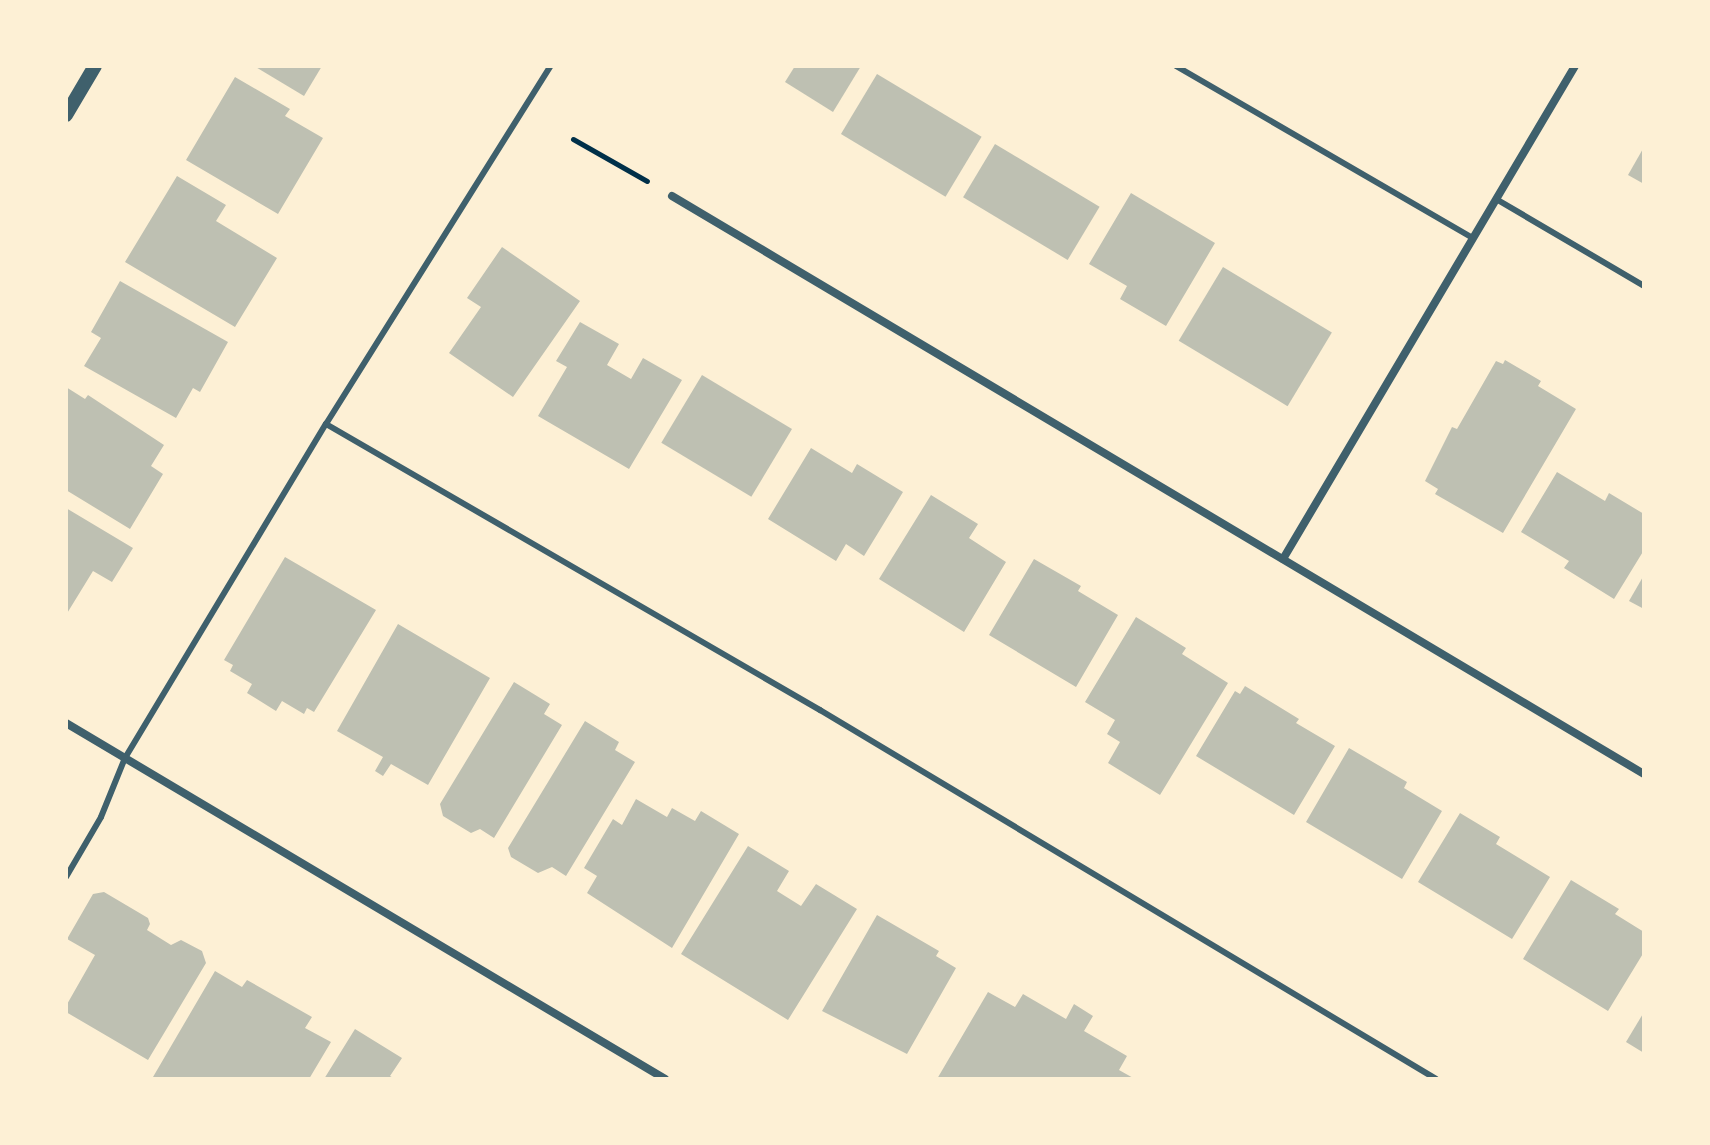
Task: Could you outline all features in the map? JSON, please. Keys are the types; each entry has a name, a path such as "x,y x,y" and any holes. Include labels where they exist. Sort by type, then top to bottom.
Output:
{"street":[{"path":"66,115 95,66"},
{"path":"1283,559 1575,66"},
{"path":"672,196 1644,774"},
{"path":"66,723 665,1079"}],"lane":[{"path":"66,877 101,817 125,758 326,424 551,66"},
{"path":"1176,66 1473,238"},
{"path":"1496,199 1644,286"},
{"path":"326,424 834,718 1436,1079"}],"path":[{"path":"573,139 672,196"}],"building":[{"path":"254,66 322,66 304,96"},
{"path":"795,66 861,66 833,112 785,82"},
{"path":"877,74 982,137 946,197 841,134"},
{"path":"235,77 290,109 285,116 323,138 278,214 186,160"},
{"path":"995,144 1100,207 1068,260 963,197"},
{"path":"1644,147 1644,184 1628,175"},
{"path":"177,176 226,205 216,221 277,258 235,327 125,262"},
{"path":"1131,193 1215,243 1166,326 1120,299 1127,286 1089,264"},
{"path":"502,247 580,301 513,397 449,353 481,307 467,298"},
{"path":"1223,267 1332,332 1288,406 1179,341"},
{"path":"120,281 228,342 200,392 193,388 176,418 84,366 101,338 91,332"},
{"path":"580,322 619,344 607,365 631,379 643,358 682,380 629,469 538,416 567,367 556,361"},
{"path":"1505,360 1541,381 1538,386 1576,409 1503,533 1435,494 1438,489 1425,481 1452,427 1457,429 1496,361 1503,364"},
{"path":"702,375 792,429 751,497 661,443"},
{"path":"66,387 85,399 88,395 164,445 151,466 163,474 130,529 66,490"},
{"path":"811,448 852,473 857,464 903,492 864,556 846,544 836,561 768,519"},
{"path":"1557,472 1605,501 1609,493 1644,514 1644,550 1614,599 1564,568 1569,561 1521,532"},
{"path":"931,495 978,524 969,538 1006,562 964,632 879,579"},
{"path":"66,508 133,548 112,582 93,571 66,615"},
{"path":"285,557 376,610 314,712 307,708 304,714 282,701 276,711 247,693 252,684 230,671 233,665 224,660"},
{"path":"1034,559 1081,586 1078,591 1118,615 1076,687 989,635"},
{"path":"1644,575 1644,609 1629,601"},
{"path":"1136,617 1186,648 1182,654 1228,683 1160,795 1108,763 1120,742 1107,734 1115,720 1085,702"},
{"path":"398,624 490,678 428,785 391,764 383,776 375,771 383,757 337,731"},
{"path":"514,682 550,704 544,714 562,725 494,838 480,829 471,833 443,816 440,804"},
{"path":"1245,686 1299,719 1296,723 1335,746 1294,815 1196,756 1235,691 1240,694"},
{"path":"585,721 619,742 615,750 635,762 566,876 552,867 538,873 511,857 508,848"},
{"path":"1349,748 1407,782 1404,788 1442,811 1402,879 1306,822"},
{"path":"636,799 667,817 672,808 695,821 701,811 739,834 672,948 587,893 597,876 584,868 613,819 622,825"},
{"path":"1460,813 1500,837 1496,844 1550,877 1512,939 1418,882"},
{"path":"748,846 789,871 777,891 801,906 816,884 857,909 788,1020 681,954"},
{"path":"1571,880 1619,909 1615,914 1644,932 1644,952 1608,1011 1523,959"},
{"path":"104,892 148,918 150,924 147,930 171,945 181,940 202,951 206,963 148,1060 66,1012 66,1006 95,955 67,939 93,894"},
{"path":"877,915 939,951 936,956 956,968 907,1054 822,1011"},
{"path":"215,971 242,987 247,980 312,1017 305,1028 331,1042 309,1079 153,1077"},
{"path":"988,992 1015,1007 1023,994 1066,1019 1074,1004 1093,1016 1084,1031 1127,1056 1119,1070 1135,1079 937,1079"},
{"path":"1644,1012 1644,1053 1626,1042"},
{"path":"355,1029 402,1058 390,1076 395,1079 324,1079"}]}
